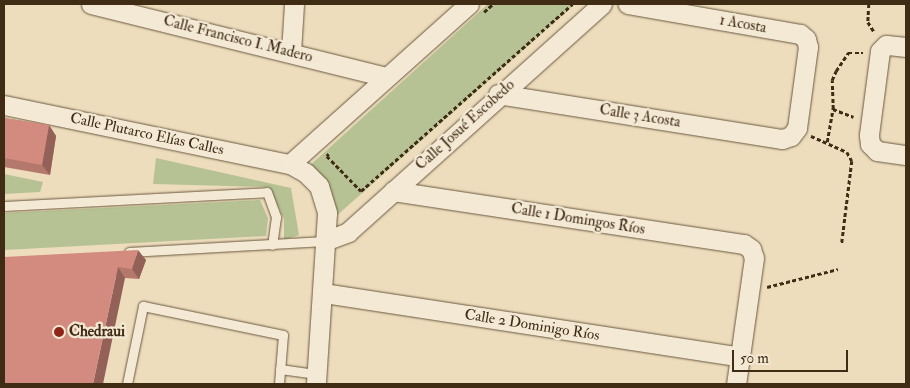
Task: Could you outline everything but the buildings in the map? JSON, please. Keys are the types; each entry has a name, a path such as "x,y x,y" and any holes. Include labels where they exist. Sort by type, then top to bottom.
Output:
{"street":[{"name":"Calle Francisco I. Madero","path":"91,4 291,52 385,78"},
{"path":"291,52 294,4"},
{"path":"316,379 324,293 325,241 328,213 319,186 306,173 290,164 469,4"},
{"name":"Calle Josué Escobedo","path":"325,241 348,232 498,94 602,4"},
{"name":"1 Acosta","path":"628,4 800,34 806,39 808,47 789,135"},
{"path":"891,49 870,123 870,144 877,151 906,155"},
{"name":"Calle 3 Acosta","path":"498,94 789,135"},
{"name":"Calle Plutarco Elías Calles","path":"4,105 290,164"},
{"name":"Calle 1 Domingos Ríos","path":"393,191 744,244 751,249 754,258 750,287"},
{"path":"736,384 750,287"},
{"name":"Calle 2 Dominigo Ríos","path":"324,293 740,357"}],"lane":[{"path":"4,206 267,192 276,217 272,245"},
{"path":"123,253 325,241"},
{"path":"127,384 143,306 283,335 279,384"},
{"path":"280,369 316,379"}],"path":[{"path":"327,156 361,191 572,4"},
{"path":"869,4 868,22 891,49"},
{"path":"827,142 833,109 832,80 842,60 854,52 891,49"},
{"path":"833,109 870,123"},
{"path":"789,135 827,142 847,152 852,161 842,243"},
{"path":"750,287 783,286 838,269"}],"green space":[{"path":"488,4 575,4 334,218 307,168"},
{"path":"156,158 291,188 299,235 284,240 284,219 269,187 153,184"},
{"path":"4,174 43,182 40,192 4,194"},
{"path":"260,200 268,218 266,236 4,250 4,213"}],"place":[{"name":"Chedraui","path":"59,332"}]}
